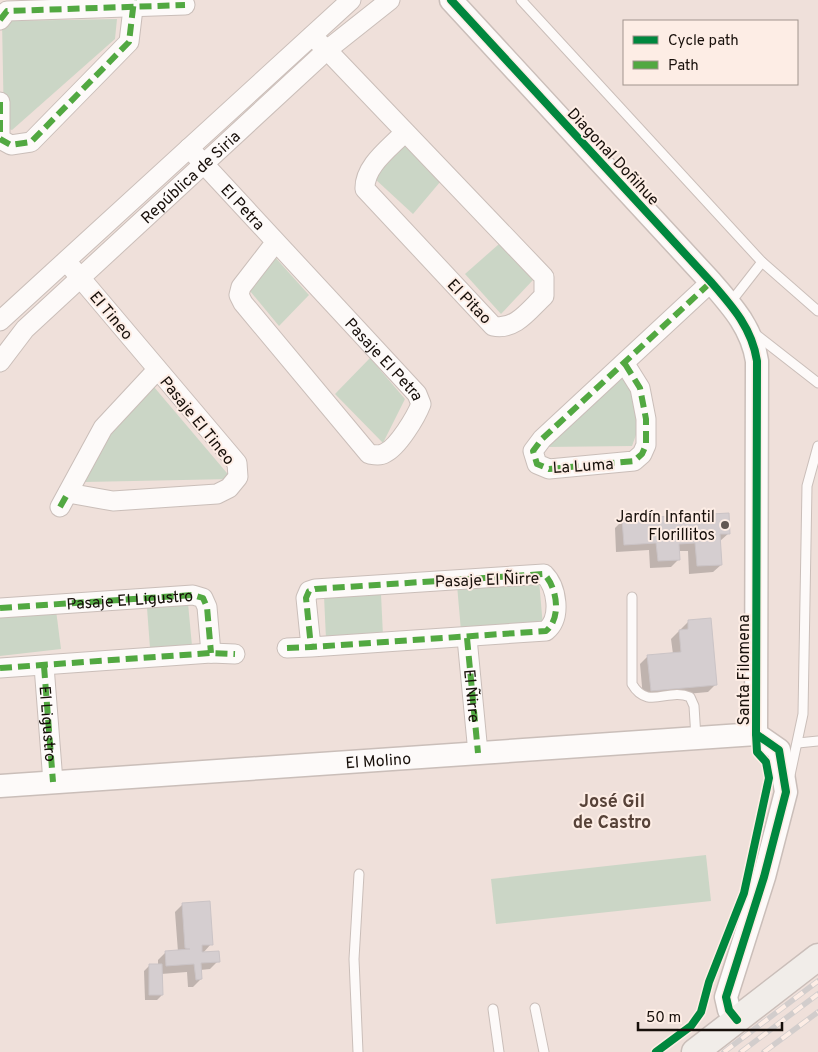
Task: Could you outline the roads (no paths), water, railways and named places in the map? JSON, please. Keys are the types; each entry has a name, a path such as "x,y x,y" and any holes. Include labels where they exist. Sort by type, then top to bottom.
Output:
{"main road":[{"path":"695,1052 818,957"}],"street":[{"name":"República de Siria","path":"0,322 352,0"},
{"name":"República de Siria","path":"0,362 25,329 327,50 390,0"},
{"name":"Diagonal Doñihue","path":"454,2 711,282 746,327"},
{"path":"0,20 7,11 134,3 185,5"},
{"path":"0,102 0,139 11,144 21,145 31,142 128,42 134,3"},
{"name":"El Pitao","path":"312,36 327,50 544,277 544,296 512,326 502,328 493,326 365,189 365,179 368,171 405,132"},
{"name":"El Petra","path":"189,148 276,244"},
{"name":"Pasaje El Petra","path":"276,244 416,394 421,404 418,413 402,436 386,453 378,455 369,454 239,296 241,287 276,244"},
{"name":"El Tineo","path":"66,261 157,370"},
{"name":"La Luma","path":"625,364 640,388 646,419 646,445 642,454 634,461 549,470 537,464 533,451 542,438 625,364 711,282"},
{"name":"Santa Filomena","path":"737,1020 729,1010 726,998 764,877 786,792 779,750 756,734 757,361 754,344 746,327"},
{"name":"Pasaje El Tineo","path":"157,370 237,463 238,477 229,488 217,494 122,501 95,499 64,500 103,428 157,370"},
{"name":"Pasaje El Ñirre","path":"287,648 311,648 467,638 546,631 553,626 556,618 553,586 544,574 315,589 309,591 306,598 311,648"},
{"name":"Pasaje El Ligustro","path":"0,608 192,595 203,598 207,607 211,653"},
{"name":"El Ñirre","path":"467,638 478,753"},
{"path":"0,668 211,653 235,654"},
{"name":"El Ligustro","path":"44,666 54,782"},
{"name":"El Molino","path":"0,786 756,734"}],"lane":[{"path":"521,0 762,262 818,311"},
{"path":"730,304 762,262"},
{"name":"Diagonal Doñihue","path":"746,327 818,383"},
{"path":"786,792 803,714 807,486 818,446"},
{"path":"632,597 632,684 638,694 645,698 690,697 694,706 696,738"},
{"path":"798,743 818,741"},
{"path":"358,1052 354,959 359,874"},
{"path":"535,1008 544,1052"},
{"path":"492,1009 499,1052"}],"railway":[{"path":"724,1052 818,981"},
{"path":"741,1052 818,994"},
{"path":"764,1052 818,1012"}],"place":[{"name":"Jardín Infantil Florillitos","path":"725,525"}],"district":[{"name":"José Gil de Castro","path":"612,811"}]}
